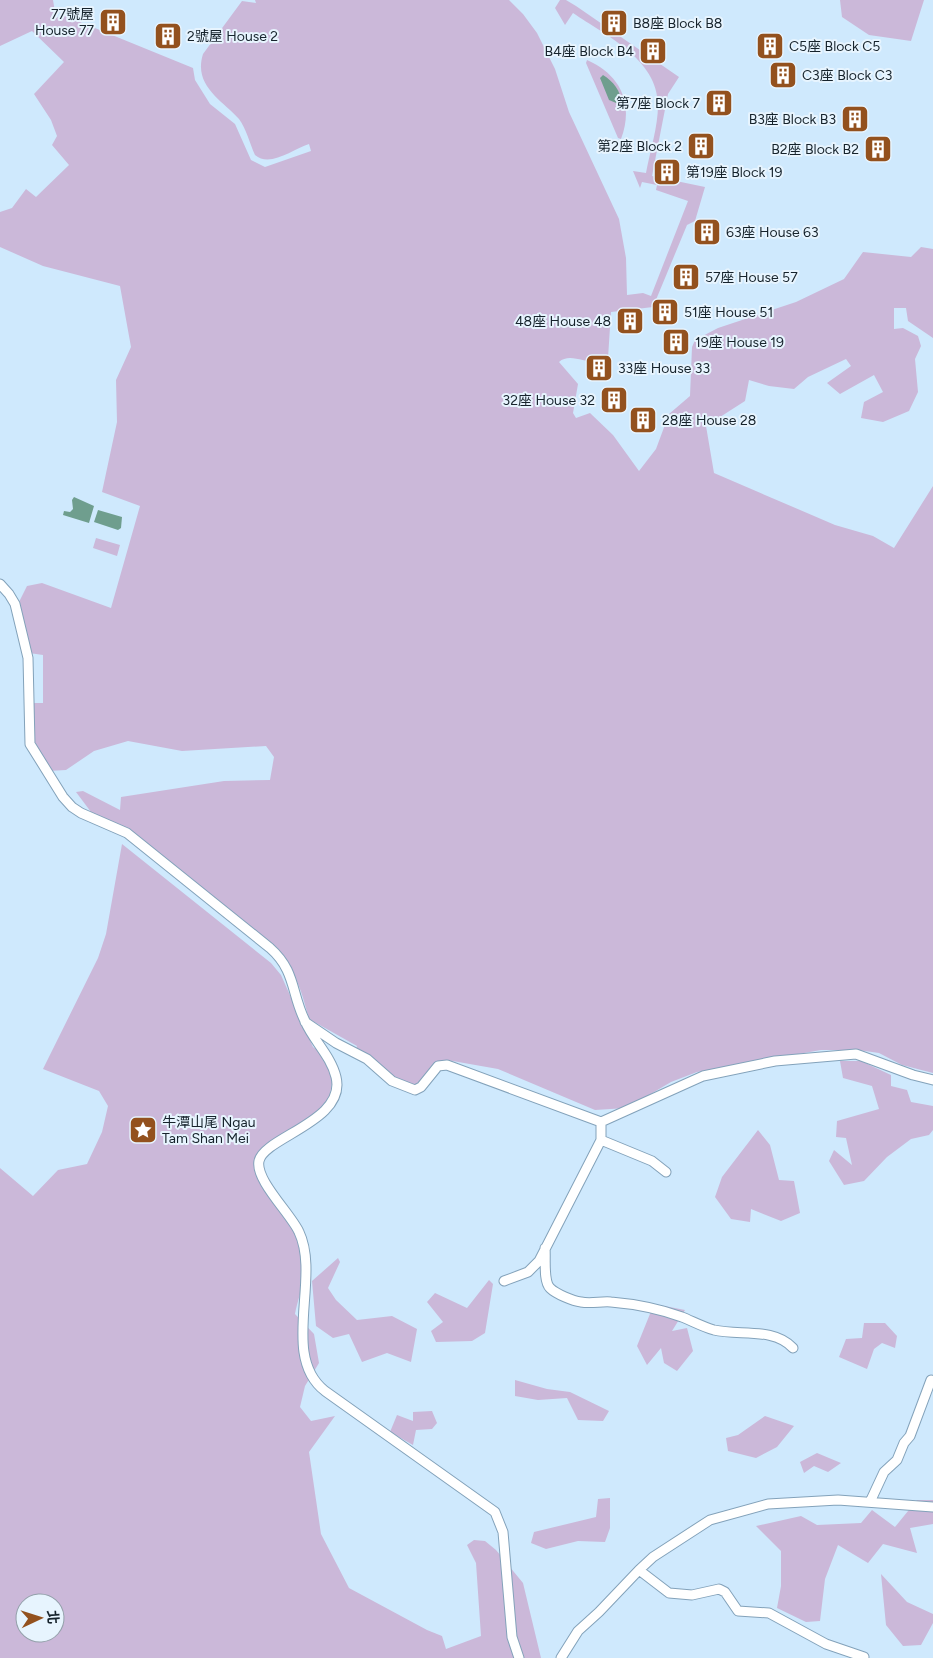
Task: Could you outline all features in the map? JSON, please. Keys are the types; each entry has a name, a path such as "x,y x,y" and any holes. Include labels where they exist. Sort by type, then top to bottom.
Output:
{"street":[{"path":"0,584 15,604 28,658 30,744 63,797 81,813 126,833 274,951 290,972 305,1022 334,1070 337,1082 336,1093 329,1104 315,1119 264,1153 259,1167 261,1176 293,1222 302,1240 305,1257 304,1354 307,1369 315,1383 325,1391 495,1512 503,1532 512,1637 519,1658"},
{"path":"305,1022 336,1043 367,1059 392,1081 415,1090 421,1087 438,1066 447,1066 601,1122 703,1076 775,1060 856,1054 913,1075 933,1080"},
{"path":"504,1281 528,1272 539,1262 602,1140 601,1122"},
{"path":"602,1140 652,1161 666,1172"},
{"path":"545,1248 547,1263 545,1276 547,1284 551,1289 581,1302 611,1302 652,1308 713,1330 758,1334 776,1338 788,1342 794,1348"},
{"path":"870,1502 881,1477 897,1460 904,1443 910,1436 931,1380"},
{"path":"561,1658 578,1631 653,1557 710,1520 768,1504 821,1501 870,1502 933,1507"},
{"path":"639,1570 669,1593 692,1595 719,1589 725,1592 738,1611 769,1613 826,1644 864,1657"}],"shaded area":[{"path":"0,0 53,0 56,18 63,15 193,68 195,80 210,104 235,124 251,160 265,167 311,151 309,144 274,159 261,158 255,155 246,131 239,119 211,91 202,75 203,54 242,1 256,3 255,0 509,0 523,14 537,33 555,69 569,112 619,219 626,258 627,295 643,293 651,296 688,201 656,190 657,185 642,182 640,188 633,171 646,173 658,113 656,89 649,74 640,61 628,50 573,13 565,25 555,8 560,0 566,0 679,77 668,94 652,176 705,187 695,221 687,225 653,307 611,312 608,358 596,362 570,358 559,362 578,384 573,413 576,418 590,413 613,435 639,471 656,449 669,414 690,396 692,347 695,340 718,328 796,302 844,279 863,252 911,257 921,247 933,249 933,338 908,321 906,308 894,308 894,329 903,328 918,336 921,346 915,359 918,392 909,411 883,422 861,418 864,402 883,392 874,375 840,394 827,383 851,366 846,359 808,377 794,389 769,386 749,380 745,401 706,426 714,473 835,525 873,536 894,548 933,486 933,1073 902,1065 879,1053 858,1050 821,1050 697,1072 671,1082 627,1108 595,1110 498,1069 447,1060 435,1063 420,1084 408,1085 354,1056 357,1046 309,1019 303,997 292,972 272,946 130,831 91,812 76,792 83,791 120,810 121,797 224,781 270,780 274,757 266,746 182,751 128,741 94,751 66,770 48,771 35,746 33,703 43,703 43,655 29,653 18,604 27,586 42,583 111,608 140,506 102,492 117,422 116,380 131,347 120,286 43,266 0,247 0,212 12,208 26,189 36,197 69,165 52,145 57,136 51,120 34,94 64,62 32,31 0,46"},
{"path":"840,0 924,0 911,41 869,35 842,17"},
{"path":"587,60 599,66 608,74 622,92 626,114 621,139 618,138 586,63"},
{"path":"603,75 616,88 620,96 621,105 609,100 600,78"},
{"path":"74,497 94,506 89,523 63,515 64,511 70,512 73,509 72,500"},
{"path":"98,510 122,517 121,528 118,530 94,522"},
{"path":"96,538 120,545 117,556 93,548"},
{"path":"122,844 271,963 281,975 313,1047 331,1059 341,1078 332,1083 329,1100 310,1118 262,1150 259,1174 289,1222 300,1248 303,1261 303,1281 295,1314 314,1334 319,1363 305,1386 300,1407 311,1421 335,1416 309,1452 321,1534 349,1588 427,1630 442,1636 446,1649 481,1636 476,1563 467,1545 474,1540 485,1541 496,1550 523,1583 541,1658 0,1658 0,1168 33,1196 58,1170 87,1164 102,1132 108,1106 99,1091 43,1069 98,958 106,934"},
{"path":"840,1061 861,1061 891,1075 891,1086 907,1090 911,1102 933,1106 933,1130 929,1135 911,1139 887,1157 864,1181 844,1185 829,1161 834,1150 852,1165 846,1138 836,1137 837,1121 879,1109 872,1086 843,1078"},
{"path":"758,1130 770,1145 779,1180 794,1181 800,1213 781,1221 751,1209 750,1222 731,1219 715,1197 722,1177"},
{"path":"338,1258 340,1262 328,1288 336,1300 357,1320 392,1316 417,1329 411,1362 387,1353 362,1362 349,1334 333,1338 316,1326 312,1281"},
{"path":"489,1280 493,1284 485,1333 472,1341 436,1342 431,1331 443,1322 427,1302 435,1293 467,1308"},
{"path":"654,1304 685,1310 672,1331 687,1328 693,1351 677,1371 664,1363 661,1348 647,1365 637,1346"},
{"path":"864,1323 885,1323 897,1336 895,1348 882,1343 874,1349 867,1369 839,1357 846,1339 862,1338"},
{"path":"515,1380 547,1389 570,1392 609,1411 603,1421 578,1420 567,1398 538,1400 515,1396"},
{"path":"432,1411 437,1423 432,1429 416,1430 413,1445 390,1432 397,1415 413,1421 413,1412"},
{"path":"765,1416 794,1426 777,1447 756,1458 728,1451 726,1438 738,1435"},
{"path":"817,1453 841,1463 828,1472 814,1466 804,1473 800,1462"},
{"path":"610,1498 610,1528 605,1542 578,1541 546,1549 531,1543 534,1532 596,1517 598,1499"},
{"path":"917,1500 933,1500 933,1524 910,1528 917,1553 883,1544 868,1563 838,1545 825,1579 820,1621 806,1622 777,1608 781,1586 781,1551 756,1526 801,1516 817,1525 861,1523 872,1510 895,1527"},
{"path":"881,1574 907,1602 933,1614 933,1623 921,1645 903,1646 886,1625"}],"place":[{"name":"77號屋 House 77","path":"113,22"},
{"name":"B8座 Block B8","path":"614,23"},
{"name":"2號屋 House 2","path":"168,36"},
{"name":"C5座 Block C5","path":"770,46"},
{"name":"B4座 Block B4","path":"653,51"},
{"name":"C3座 Block C3","path":"783,75"},
{"name":"第7座 Block 7","path":"719,103"},
{"name":"B3座 Block B3","path":"855,119"},
{"name":"第2座 Block 2","path":"701,146"},
{"name":"B2座 Block B2","path":"878,149"},
{"name":"第19座 Block 19","path":"667,172"},
{"name":"63座 House 63","path":"707,232"},
{"name":"57座 House 57","path":"686,277"},
{"name":"51座 House 51","path":"665,312"},
{"name":"48座 House 48","path":"630,321"},
{"name":"19座 House 19","path":"676,342"},
{"name":"33座 House 33","path":"599,368"},
{"name":"32座 House 32","path":"614,400"},
{"name":"28座 House 28","path":"643,420"},
{"name":"牛潭山尾 Ngau Tam Shan Mei","path":"143,1130"}]}
